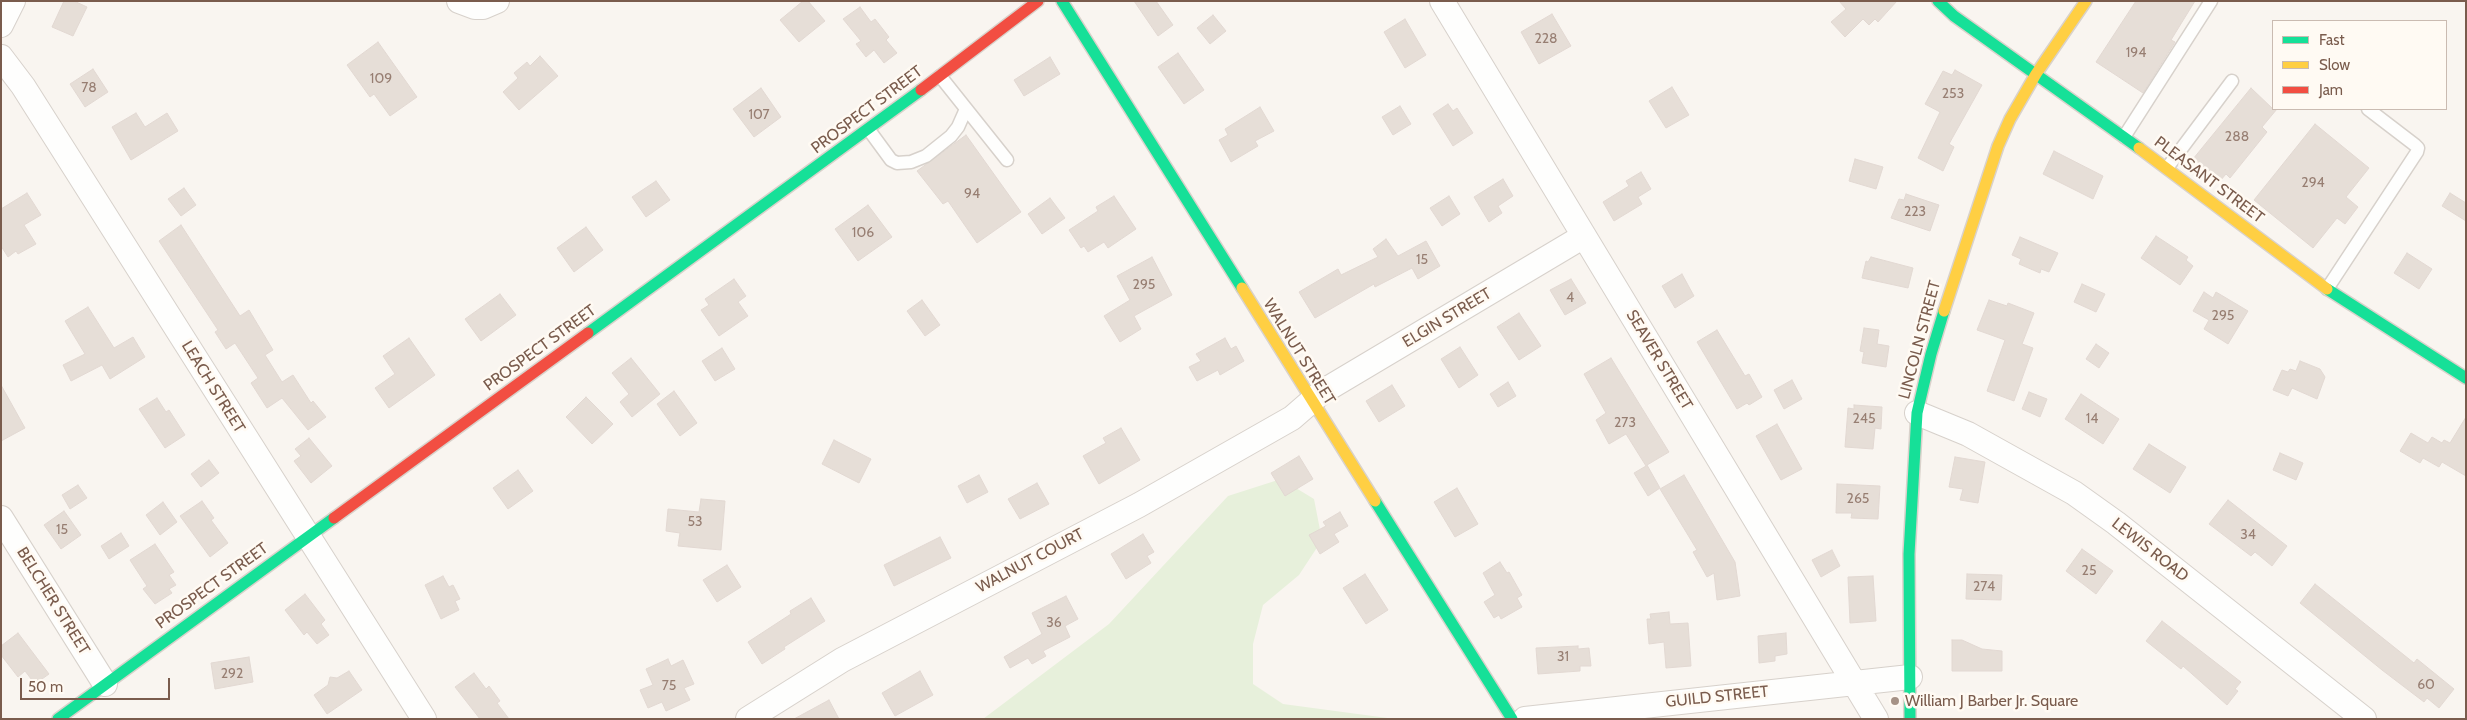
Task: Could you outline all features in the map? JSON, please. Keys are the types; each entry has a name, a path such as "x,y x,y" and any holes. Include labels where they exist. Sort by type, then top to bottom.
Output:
{"street":[{"path":"1,25 13,1"},
{"path":"458,1 475,7 483,7 498,1"},
{"name":"PROSPECT STREET","path":"58,719 868,130 1038,1"},
{"name":"WALNUT STREET","path":"1062,1 1512,719"},
{"name":"SEAVER STREET","path":"1442,1 1876,719"},
{"name":"PLEASANT STREET","path":"1938,1 1954,16 2167,168 2327,289 2466,378"},
{"name":"LINCOLN STREET","path":"1910,719 1910,535 1917,413 1948,294 1998,146 2010,119 2036,74 2086,1"},
{"name":"LEACH STREET","path":"1,57 22,86 424,719"},
{"name":"ELGIN STREET","path":"1311,401 1322,392 1584,236"},
{"name":"WALNUT COURT","path":"748,719 842,660 1156,495 1292,418 1311,401"},
{"name":"LEWIS ROAD","path":"1917,413 1968,434 2074,493 2116,523 2364,719"},
{"name":"BELCHER STREET","path":"1,518 105,684"},
{"name":"GUILD STREET","path":"1525,719 1910,677"}],"lane":[{"path":"2124,138 2211,1"},
{"path":"940,76 1007,160"},
{"path":"2167,168 2232,81"},
{"path":"868,130 891,160 897,163 911,162 926,156 951,136 958,127 966,109"},
{"path":"2327,289 2418,148 2416,144 2369,110"}],"green space":[{"path":"1281,479 1314,499 1322,540 1299,575 1263,605 1253,644 1253,684 1283,704 1395,719 983,719 1109,624 1228,496"}],"building":[{"path":"64,1 74,1 87,7 73,36 52,27"},
{"path":"803,1 808,1 825,21 799,42 780,20"},
{"path":"1134,1 1156,1 1173,25 1158,36"},
{"path":"1839,1 1897,1 1878,22 1875,19 1869,25 1863,19 1845,37 1831,22 1846,9"},
{"path":"2136,1 2195,1 2171,40 2175,42 2143,93 2096,62"},
{"path":"860,7 871,22 875,19 889,37 886,40 897,53 884,63 874,50 866,57 856,44 861,41 843,19"},
{"path":"1552,14 1571,46 1539,64 1521,32"},
{"path":"1213,15 1226,31 1210,44 1197,28"},
{"path":"1405,19 1426,55 1405,68 1384,32"},
{"path":"378,42 417,97 390,116 374,94 370,97 347,65"},
{"path":"1178,53 1204,90 1184,104 1158,67"},
{"path":"540,56 558,76 519,110 503,92 518,78 514,73 527,62 530,66"},
{"path":"1050,57 1060,74 1024,96 1014,80"},
{"path":"93,69 108,92 85,107 70,84"},
{"path":"1955,70 1982,85 1949,144 1954,147 1943,171 1918,158 1940,112 1925,104 1943,71 1952,75"},
{"path":"1672,87 1689,115 1666,128 1649,101"},
{"path":"761,88 781,117 754,137 733,109"},
{"path":"2251,88 2272,110 2276,110 2262,127 2267,132 2230,178 2226,174 2220,181 2193,159"},
{"path":"1448,104 1453,111 1457,108 1473,133 1453,146 1433,114"},
{"path":"1400,106 1411,124 1393,135 1382,117"},
{"path":"1260,107 1274,131 1255,141 1258,146 1231,162 1219,140 1228,135 1225,129"},
{"path":"136,113 145,127 167,113 178,131 131,160 112,127"},
{"path":"2315,124 2369,168 2346,197 2358,207 2345,224 2337,218 2313,248 2254,200"},
{"path":"966,135 1021,212 977,243 948,201 943,204 917,171"},
{"path":"2054,151 2103,176 2093,199 2043,174"},
{"path":"1855,159 1883,167 1876,189 1849,181"},
{"path":"1641,172 1651,189 1638,197 1642,204 1614,221 1603,202 1629,186 1626,181"},
{"path":"1503,179 1513,196 1498,206 1502,213 1489,222 1474,197"},
{"path":"656,181 670,200 646,217 632,197"},
{"path":"184,188 196,205 181,216 168,199"},
{"path":"27,193 41,215 24,225 36,244 18,254 16,251 8,257 1,246 1,209"},
{"path":"2450,193 2466,203 2466,221 2442,206"},
{"path":"1906,194 1939,205 1930,231 1891,218 1899,199 1904,200"},
{"path":"1114,196 1136,229 1108,248 1104,242 1088,252 1084,246 1081,248 1069,230 1098,211 1096,207"},
{"path":"1449,196 1460,214 1442,226 1430,208"},
{"path":"1050,198 1065,218 1042,234 1028,214"},
{"path":"868,205 892,237 858,261 835,229"},
{"path":"181,225 240,316 249,310 273,350 265,355 282,382 293,375 311,403 313,401 326,417 308,430 282,398 267,408 251,383 258,378 235,343 226,349 215,332 218,330 159,241"},
{"path":"586,227 603,250 574,272 557,248"},
{"path":"2156,236 2188,257 2186,260 2193,266 2180,285 2141,258"},
{"path":"2020,237 2058,253 2049,272 2041,269 2040,273 2019,264 2021,259 2012,255"},
{"path":"1386,239 1398,256 1426,241 1440,266 1418,279 1412,268 1375,287 1374,284 1315,318 1299,292 1338,269 1341,275 1378,257 1373,249"},
{"path":"2407,253 2432,269 2419,289 2394,273"},
{"path":"1152,257 1172,295 1134,316 1141,329 1120,342 1104,316 1130,300 1117,276"},
{"path":"1871,257 1913,268 1908,288 1862,278 1866,261 1868,262"},
{"path":"1682,274 1694,296 1675,308 1662,286"},
{"path":"734,279 746,296 738,302 748,316 719,336 701,310 709,305 705,299"},
{"path":"1571,279 1586,303 1565,315 1550,290"},
{"path":"2082,284 2105,294 2096,312 2074,302"},
{"path":"2204,292 2213,298 2216,292 2248,311 2228,344 2204,329 2209,320 2193,311"},
{"path":"500,294 516,315 481,341 465,319"},
{"path":"922,300 940,325 925,336 907,311"},
{"path":"1989,300 2007,306 2008,303 2034,313 2022,344 2033,348 2014,401 1987,391 2005,340 1977,330"},
{"path":"88,307 114,348 133,337 145,357 110,379 102,365 71,381 63,365 85,354 65,321"},
{"path":"1519,313 1541,346 1519,360 1497,327"},
{"path":"1864,328 1879,330 1877,344 1889,346 1886,367 1862,363 1864,352 1860,351"},
{"path":"1717,330 1745,376 1749,374 1762,397 1749,405 1747,403 1737,409 1697,342"},
{"path":"409,338 435,375 389,408 375,388 395,374 383,356"},
{"path":"1225,338 1231,349 1236,346 1244,361 1220,375 1218,370 1197,381 1189,367 1201,361 1196,354"},
{"path":"2096,344 2109,353 2099,368 2086,359"},
{"path":"1460,347 1478,375 1459,388 1441,359"},
{"path":"722,348 735,369 715,381 702,361"},
{"path":"631,358 660,394 632,417 620,402 629,394 612,373"},
{"path":"1611,358 1669,452 1647,465 1660,488 1648,496 1634,473 1646,466 1626,434 1609,444 1596,420 1606,413 1584,374"},
{"path":"2300,361 2320,369 2325,377 2317,399 2292,388 2288,396 2273,390 2282,370 2288,372 2290,369 2296,371"},
{"path":"1792,380 1802,399 1784,409 1774,390"},
{"path":"1508,382 1516,396 1498,407 1490,394"},
{"path":"1,385 25,428 1,441"},
{"path":"1392,385 1405,406 1379,422 1366,401"},
{"path":"674,391 697,423 680,436 657,404"},
{"path":"2029,392 2047,399 2040,417 2022,409"},
{"path":"2081,394 2119,419 2103,444 2065,419"},
{"path":"586,397 613,424 592,444 566,417"},
{"path":"157,398 166,412 169,410 185,435 165,448 139,409"},
{"path":"1854,405 1882,407 1881,429 1875,428 1873,449 1845,447 1848,408 1854,409"},
{"path":"2466,417 2466,476 2442,462 2439,467 2423,458 2420,463 2400,451 2411,433 2428,443 2432,437 2442,443 2444,440 2450,443"},
{"path":"1777,424 1802,469 1781,480 1756,436"},
{"path":"1121,428 1140,460 1099,484 1083,456 1106,443 1103,438"},
{"path":"309,438 332,466 311,483 294,461 301,456 295,449"},
{"path":"834,440 871,459 859,483 822,464"},
{"path":"2149,444 2186,467 2170,493 2133,469"},
{"path":"2280,453 2303,463 2296,480 2273,470"},
{"path":"1299,456 1313,479 1285,496 1271,473"},
{"path":"1955,457 1985,462 1978,503 1960,500 1963,489 1949,487"},
{"path":"209,460 219,473 201,487 191,474"},
{"path":"518,470 533,491 508,509 493,488"},
{"path":"979,475 988,492 967,503 958,486"},
{"path":"1684,475 1735,562 1740,596 1717,600 1714,573 1707,577 1693,552 1697,550 1660,489"},
{"path":"1037,483 1049,504 1020,519 1008,499"},
{"path":"1837,484 1880,486 1878,519 1851,518 1852,513 1836,513"},
{"path":"78,485 87,498 70,509 62,495"},
{"path":"1457,488 1478,524 1455,537 1434,502"},
{"path":"701,499 725,501 721,550 678,546 680,533 666,531 668,509 699,512"},
{"path":"2228,500 2287,546 2272,566 2255,552 2251,556 2209,524"},
{"path":"202,501 214,518 211,520 228,543 210,557 180,516"},
{"path":"163,502 177,522 160,535 146,515"},
{"path":"64,511 81,535 61,549 44,525"},
{"path":"1340,512 1348,526 1334,534 1339,542 1320,554 1309,535 1326,526 1323,522"},
{"path":"121,533 129,546 109,559 101,546"},
{"path":"1143,534 1154,552 1147,556 1151,563 1126,579 1111,554"},
{"path":"940,537 951,558 894,586 884,565"},
{"path":"155,544 174,572 169,575 176,585 169,589 172,593 155,604 143,589 147,586 130,560"},
{"path":"2082,549 2113,571 2096,594 2066,571"},
{"path":"1832,550 1840,566 1821,577 1812,560"},
{"path":"1500,562 1507,573 1509,572 1522,595 1517,598 1522,607 1501,619 1499,615 1494,618 1484,602 1495,595 1483,573"},
{"path":"727,565 741,587 717,602 703,580"},
{"path":"1365,574 1388,610 1366,624 1343,588"},
{"path":"1967,574 2002,575 2001,600 1966,599"},
{"path":"443,576 449,587 453,585 460,599 455,601 459,610 441,619 425,585"},
{"path":"1873,576 1876,621 1850,623 1848,577"},
{"path":"2315,584 2414,663 2417,659 2454,689 2439,708 2427,698 2424,702 2300,603"},
{"path":"305,594 325,620 321,624 329,635 317,644 307,632 304,635 285,610"},
{"path":"1066,596 1078,619 1065,626 1070,637 1043,651 1046,656 1032,664 1028,658 1010,668 1004,657 1042,634 1032,613"},
{"path":"811,598 825,621 784,647 785,649 762,664 748,642 791,614 790,611"},
{"path":"1669,612 1670,624 1688,623 1691,666 1666,668 1664,642 1649,644 1647,619 1651,619 1650,614"},
{"path":"2162,621 2241,682 2235,689 2238,691 2227,705 2183,666 2181,669 2146,641"},
{"path":"18,633 49,674 35,684 25,671 18,677 1,655 1,646"},
{"path":"1786,633 1787,654 1775,656 1775,661 1759,663 1758,636"},
{"path":"1952,640 1962,640 1982,649 2002,651 2002,671 1952,671"},
{"path":"1578,646 1578,649 1589,648 1591,666 1580,666 1580,671 1538,674 1536,648"},
{"path":"249,657 253,682 215,689 211,663"},
{"path":"668,659 671,666 683,660 694,684 684,688 690,700 666,711 662,702 648,708 640,690 653,685 646,669"},
{"path":"349,671 362,690 327,714 314,695 328,685 330,677 337,678"},
{"path":"920,671 933,695 895,716 882,693"},
{"path":"474,673 486,689 489,686 500,701 497,703 509,719 480,719 455,687"},
{"path":"829,700 839,719 794,719"}],"traffic: fast":[{"path":"1062,1 1242,288"},
{"path":"1938,1 1954,16 2139,148"},
{"path":"588,333 921,90"},
{"path":"2327,289 2466,378"},
{"path":"1910,719 1909,554 1917,413 1931,354 1944,311"},
{"path":"1375,501 1512,719"},
{"path":"58,719 334,518"}],"traffic: slow":[{"path":"1944,311 1998,146 2010,119 2036,74 2086,1"},
{"path":"2139,148 2327,289"},
{"path":"1242,288 1375,501"}],"traffic: jam":[{"path":"921,90 1038,1"},
{"path":"334,518 588,333"}],"place":[{"name":"William J Barber Jr. Square","path":"1895,701"}]}
